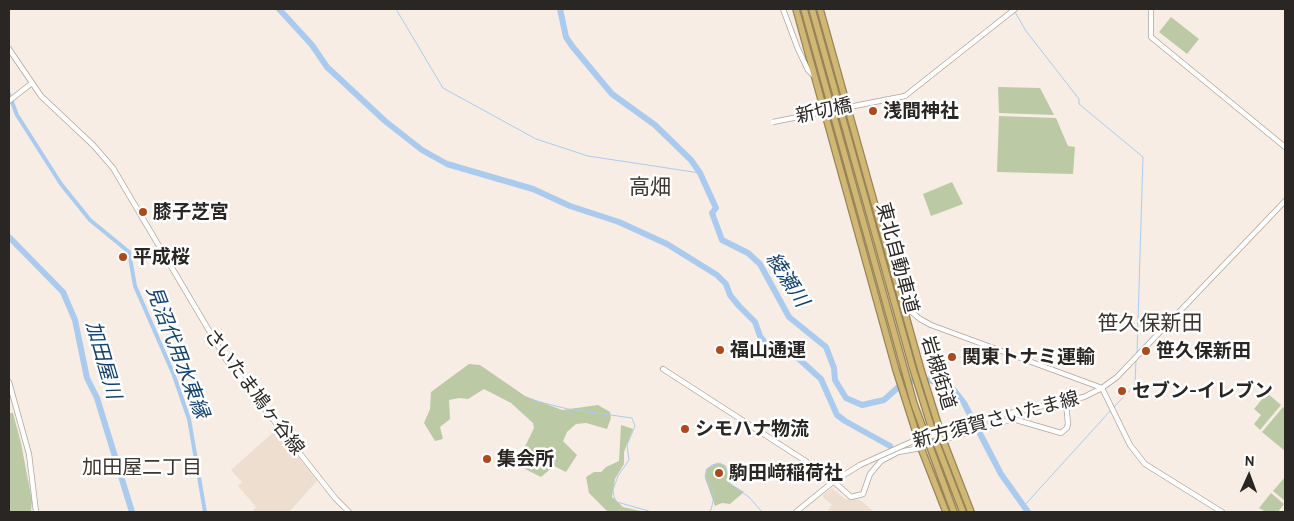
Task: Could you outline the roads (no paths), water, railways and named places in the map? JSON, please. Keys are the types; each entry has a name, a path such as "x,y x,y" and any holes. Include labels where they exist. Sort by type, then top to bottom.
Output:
{"highway":[{"name":"岩槻街道","path":"796,9 905,402 946,512"},
{"name":"東北自動車道","path":"804,9 914,404 954,512"},
{"name":"東北自動車道","path":"812,9 912,370 963,512"},
{"name":"岩槻街道","path":"820,9 921,370 943,440 971,512"}],"street":[{"path":"783,9 798,49 808,70 815,78"},
{"name":"新切橋","path":"773,122 874,100 905,96 1015,9"},
{"path":"1151,9 1151,37 1285,147"},
{"name":"さいたま鳩ヶ谷線","path":"9,49 47,102 93,145 112,168 227,361 335,498 349,512"},
{"path":"9,101 32,83"},
{"name":"新方須賀さいたま線","path":"796,512 834,481 860,465 911,442 1001,415 1084,397 1102,388 1134,360 1285,201"},
{"path":"902,304 920,319 931,325 1102,388 1130,445 1145,464 1222,512"},
{"path":"663,369 834,481 851,497 860,497 865,492 874,467 881,461 898,452 921,448"},
{"path":"9,382 28,454 36,512"},
{"path":"943,440 1013,419 1028,422 1050,432 1061,433 1067,428 1068,424 1066,402"}],"waterway":[{"path":"279,9 312,45 327,67 385,121 422,150 447,164 533,189 570,206 619,222 667,244 717,275 726,284 730,295 755,322 760,336 767,345 799,359 821,379 837,415 890,446"},
{"path":"396,9 443,88 536,139 588,156 700,173"},
{"name":"綾瀬川","path":"560,9 566,37 612,94 655,125 691,160 700,173 716,208 712,213 722,240 748,253 760,264 789,317 826,347 834,368 835,380 846,398 862,405 884,400 905,381 928,380 950,385 964,403 1001,474 1028,512"},
{"path":"1015,12 1026,31 1079,99 1079,104 1143,157 1137,354"},
{"name":"見沼代用水東縁","path":"9,94 17,115 61,184 90,220 129,252 135,286 173,373 189,419 205,512"},
{"name":"加田屋川","path":"9,237 63,292 75,320 87,378 97,398 132,512"},
{"path":"1114,407 1135,385 1136,360"},
{"path":"532,400 568,409 632,418 635,426 627,445 629,460 618,476 613,490 614,497 617,502 652,512"},
{"path":"1023,507 1111,410"},
{"path":"708,512 711,510 714,497 705,476 707,469 712,465 720,463 726,467 730,484 749,497 762,512"}],"place":[{"name":"浅間神社","path":"873,111"},
{"name":"膝子芝宮","path":"143,212"},
{"name":"平成桜","path":"123,257"},
{"name":"福山通運","path":"720,350"},
{"name":"笹久保新田","path":"1146,351"},
{"name":"関東トナミ運輸","path":"952,357"},
{"name":"セブン-イレブン","path":"1122,391"},
{"name":"シモハナ物流","path":"685,429"},
{"name":"集会所","path":"487,459"},
{"name":"駒田﨑稲荷社","path":"719,473"}],"district":[{"name":"高畑","path":"650,188"},
{"name":"笹久保新田","path":"1150,324"},
{"name":"加田屋二丁目","path":"142,468"}]}
